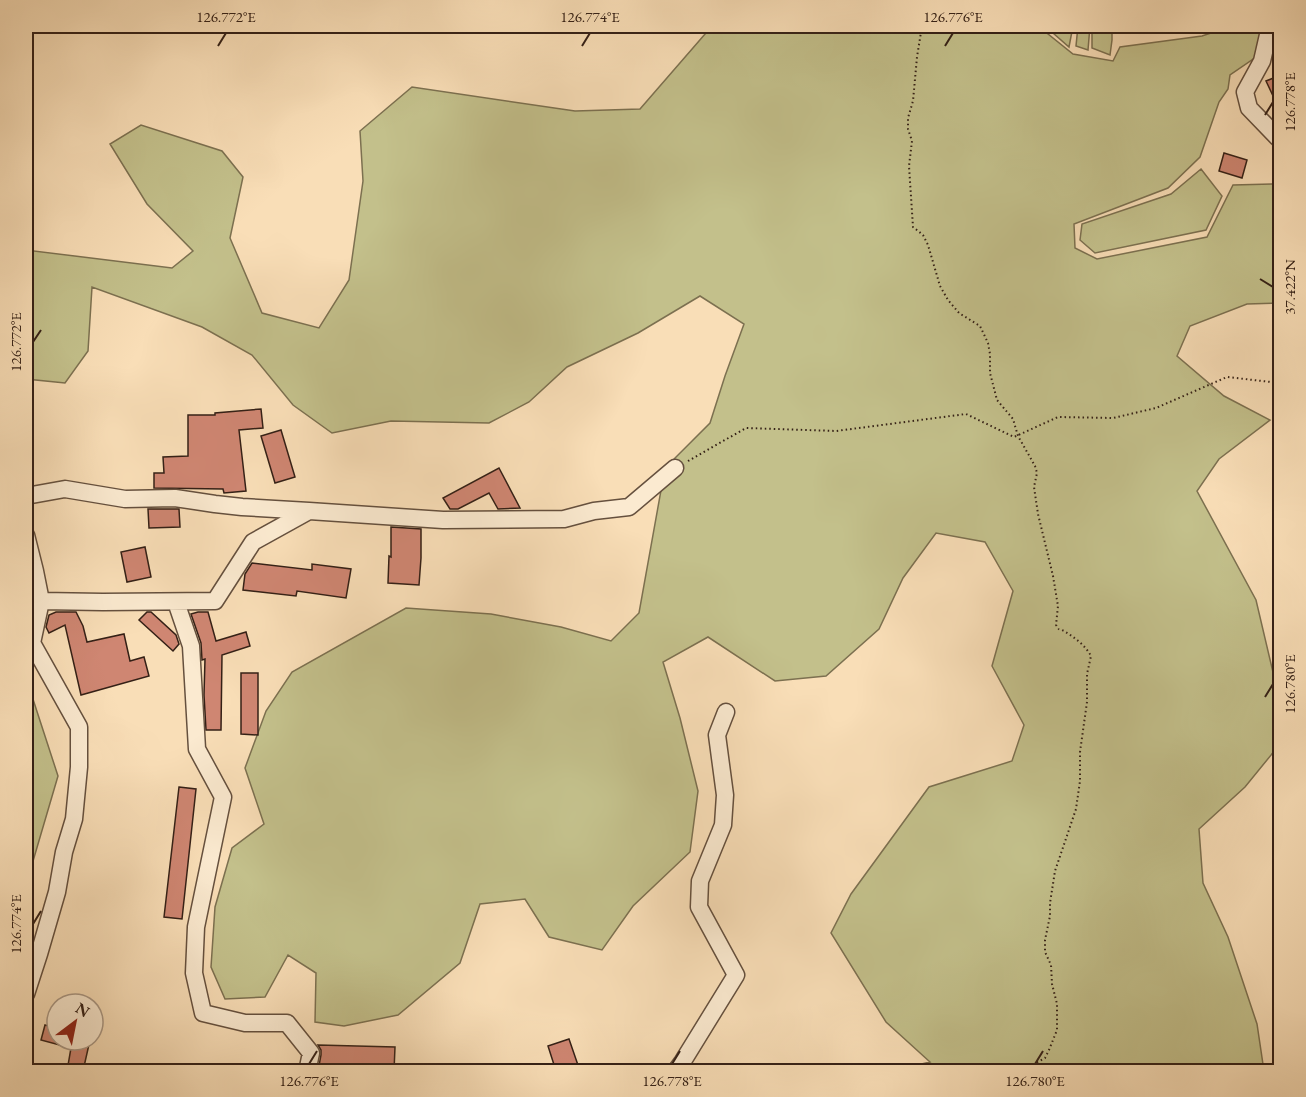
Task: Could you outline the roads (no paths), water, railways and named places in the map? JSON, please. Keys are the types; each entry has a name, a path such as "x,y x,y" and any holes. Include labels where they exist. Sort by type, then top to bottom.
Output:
{"street":[{"path":"1270,26 1262,60 1245,92 1249,108 1281,140"},
{"path":"26,496 65,489 125,499 175,498 242,507 444,520 564,519 594,511 628,507 675,468"},
{"path":"41,601 215,601 253,542 309,511"},
{"path":"26,534 41,601 32,643 79,727 79,767 74,819 64,852 57,892 26,994"},
{"path":"176,602 191,646 197,749 223,797 196,927 194,973 203,1013 245,1023 287,1023 311,1053 307,1071"},
{"path":"675,1071 736,975 699,907 700,881 723,825 725,795 717,735 726,712"}]}
